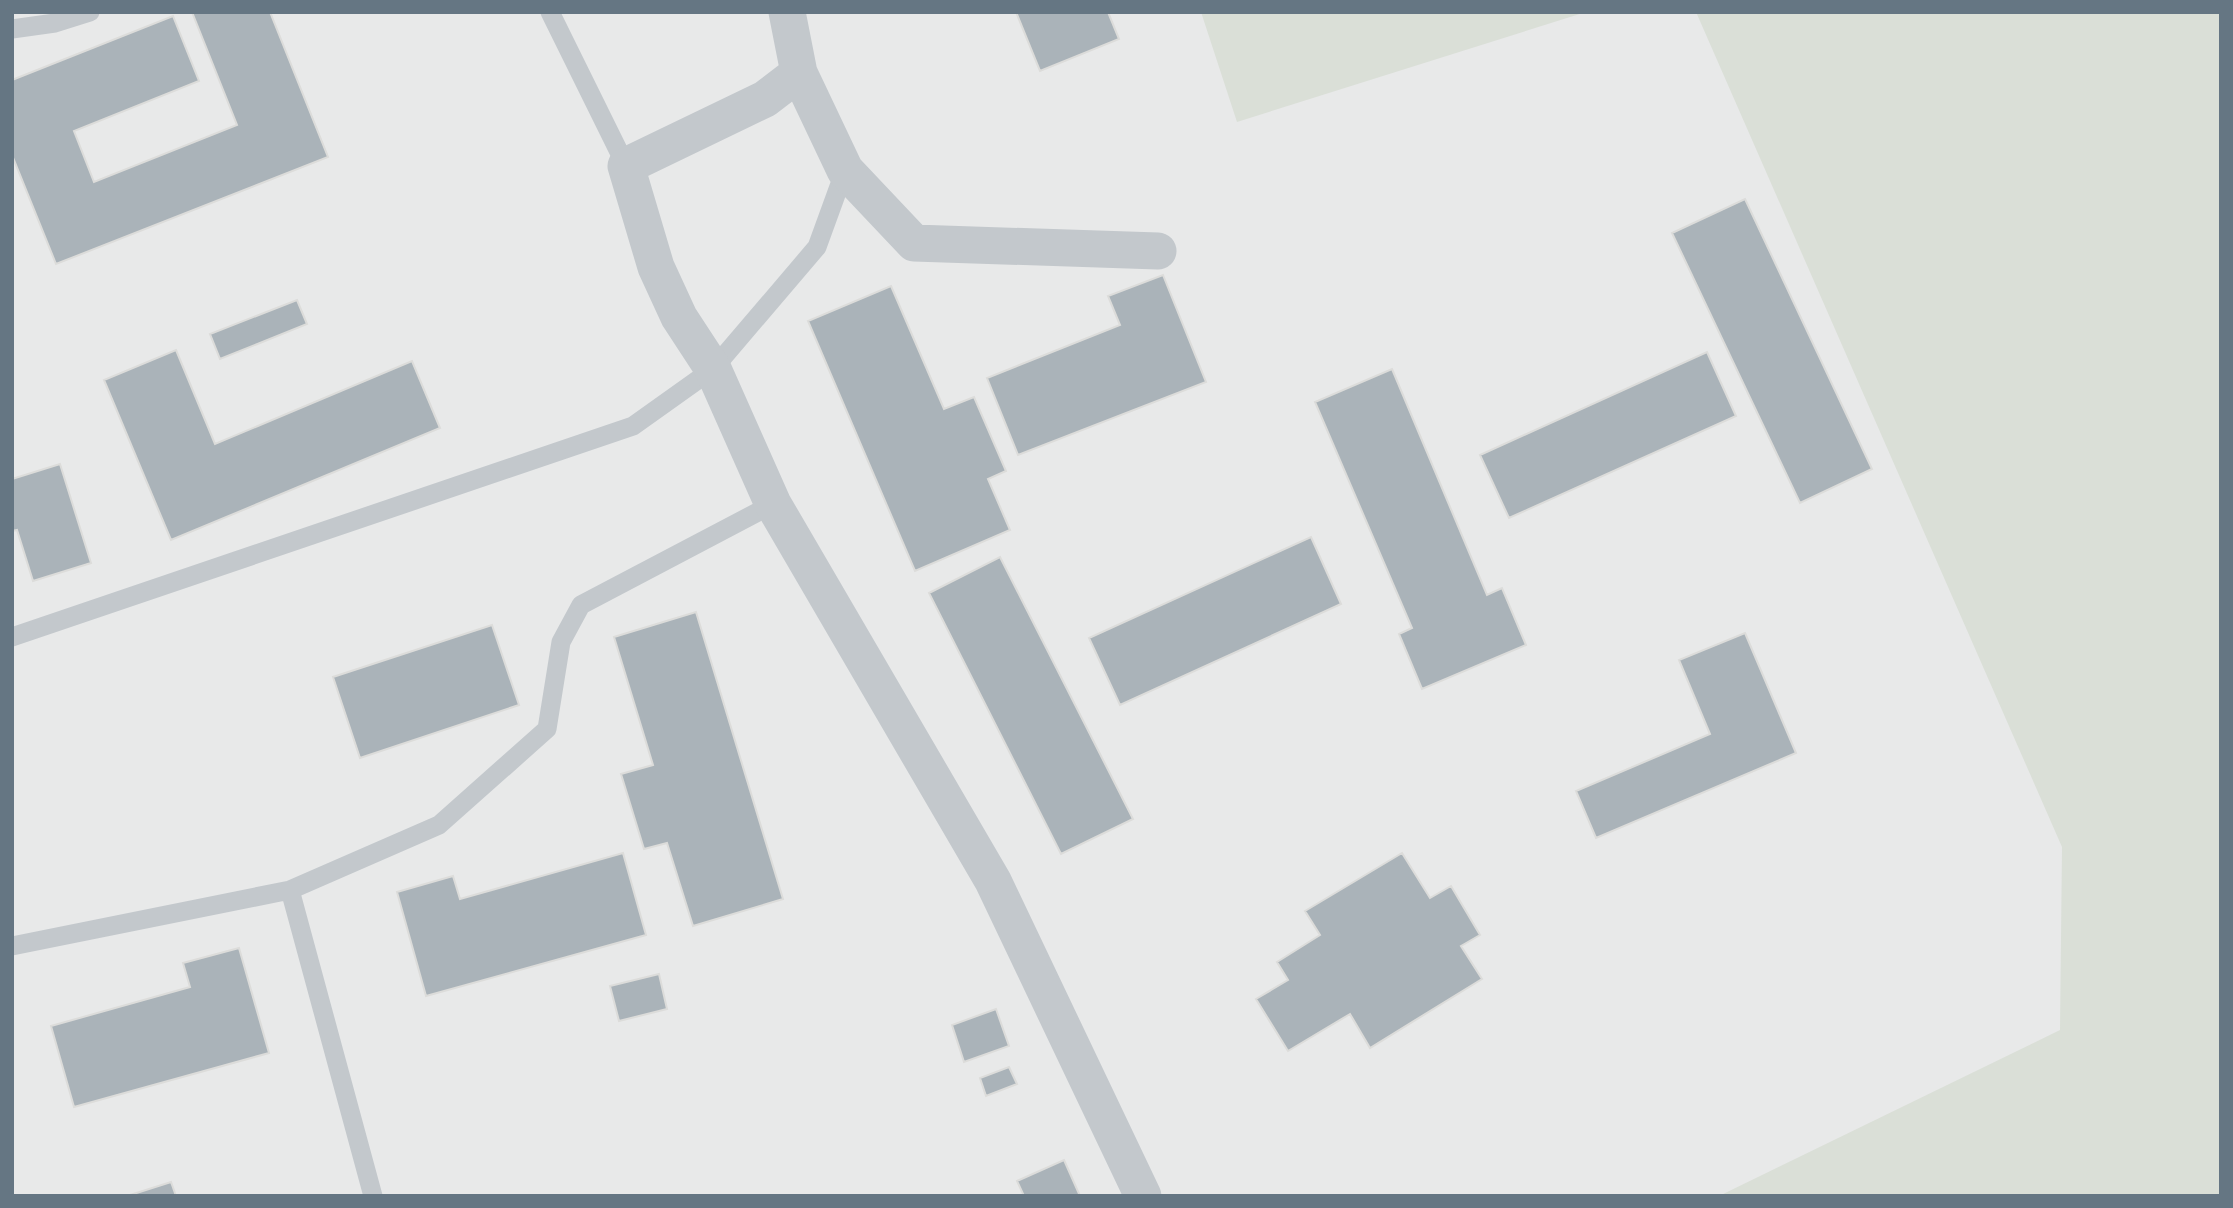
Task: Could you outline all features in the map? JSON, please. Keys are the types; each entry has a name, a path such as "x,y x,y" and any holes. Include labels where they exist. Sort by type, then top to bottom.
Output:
{"street":[{"path":"787,12 799,73 845,170 914,243 1158,251"},
{"path":"799,73 765,99 626,166 639,219 656,267 680,317 713,369 773,504 993,881 1143,1196"}],"lane":[{"path":"12,29 55,23 90,12"},
{"path":"550,12 626,166"},
{"path":"12,636 633,426 713,369 817,247 845,170"},
{"path":"12,946 290,890 439,825 547,729 561,642 581,605 773,504"},
{"path":"290,890 373,1196"}],"shaded area":[{"path":"12,12 2221,12 2221,1196 12,1196"},
{"path":"1201,12 1586,12 1237,122"},
{"path":"1696,12 2221,12 2221,1196 1719,1196 2060,1030 2062,847"}],"building":[{"path":"192,12 270,12 328,157 56,264 12,155 12,80 173,16 199,81 74,131 94,182 237,125"},
{"path":"1016,12 1108,12 1119,39 1040,71"},
{"path":"1745,199 1872,469 1800,503 1672,233"},
{"path":"1163,275 1206,382 1018,455 987,378 1120,325 1108,296"},
{"path":"891,286 944,409 974,397 1006,471 988,479 1010,530 915,571 808,321"},
{"path":"297,300 307,324 220,359 210,334"},
{"path":"176,350 215,444 412,361 440,428 171,540 104,380"},
{"path":"1707,352 1736,416 1509,518 1480,455"},
{"path":"1392,369 1487,595 1502,588 1526,645 1422,689 1399,634 1412,628 1315,402"},
{"path":"60,464 91,563 33,581 17,530 12,531 12,479"},
{"path":"1311,537 1341,604 1120,705 1089,638"},
{"path":"1000,557 1133,819 1061,854 929,593"},
{"path":"696,612 783,899 693,926 667,843 644,849 621,774 653,765 614,637"},
{"path":"492,625 519,705 360,758 333,677"},
{"path":"1745,633 1796,753 1596,838 1576,791 1710,734 1679,660"},
{"path":"623,853 646,935 426,996 397,892 453,876 460,899"},
{"path":"1402,853 1430,898 1451,886 1480,935 1461,946 1482,979 1370,1048 1350,1014 1288,1051 1256,999 1288,980 1277,962 1320,935 1305,911"},
{"path":"239,948 269,1053 74,1107 51,1026 190,987 183,963"},
{"path":"659,974 667,1009 619,1021 610,986"},
{"path":"996,1009 1009,1046 964,1062 952,1025"},
{"path":"1009,1067 1017,1084 986,1096 980,1078"},
{"path":"1064,1160 1080,1196 1024,1196 1017,1181"},
{"path":"171,1182 176,1196 127,1196"}]}
